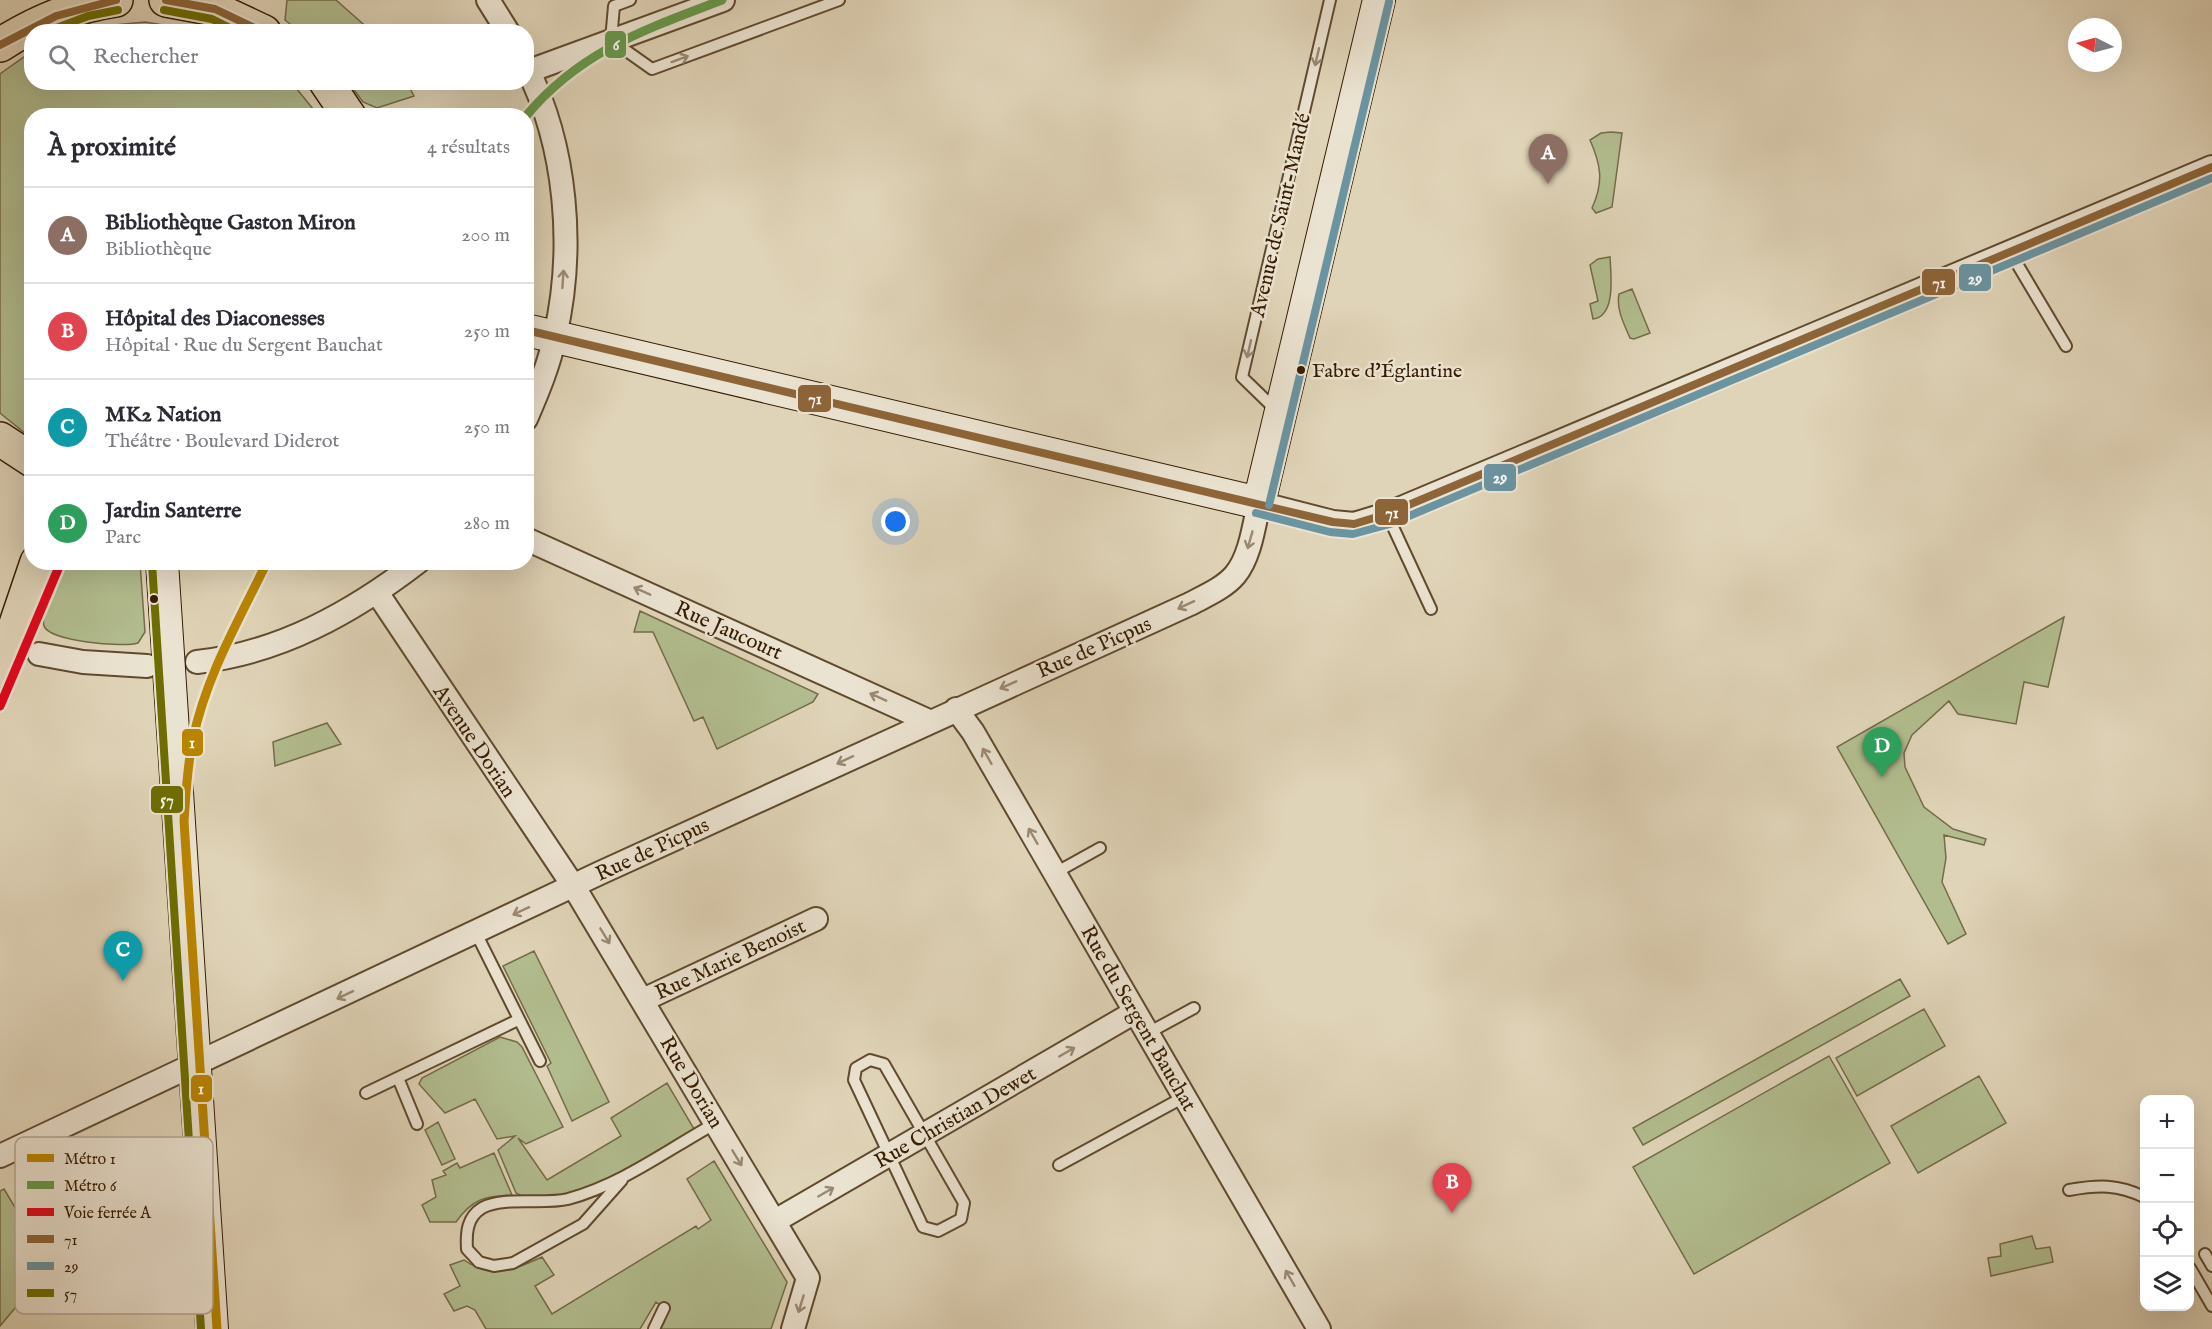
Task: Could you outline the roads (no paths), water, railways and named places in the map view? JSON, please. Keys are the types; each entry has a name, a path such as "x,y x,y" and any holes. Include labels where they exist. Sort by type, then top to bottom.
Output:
{"main road":[{"path":"37,24 48,18 97,3 116,0"},
{"path":"166,0 255,18"},
{"path":"0,45 24,32"},
{"path":"331,90 344,108"},
{"path":"0,439 24,455"},
{"path":"0,671 34,570"}],"street":[{"path":"488,0 503,24"},
{"path":"534,67 723,0"},
{"path":"1259,503 1378,0"},
{"path":"534,87 553,143 563,194 565,243 562,298 541,333 545,374 534,399"},
{"path":"541,333 1333,522 1354,524 1387,514 2212,167"},
{"name":"Rue de Picpus","path":"41,1137 574,886 956,709 1190,604 1224,585 1236,574 1249,544 1259,503"},
{"name":"Rue Jaucourt","path":"534,543 931,722"},
{"path":"163,570 200,1137"},
{"path":"197,662 270,647 355,608 378,594 408,570"},
{"name":"Avenue Dorian","path":"378,594 574,886"},
{"path":"39,654 83,662 147,666"},
{"name":"Rue du Sergent Bauchat","path":"956,709 973,732 1319,1329"},
{"name":"Rue Dorian","path":"574,886 808,1278 793,1329"},
{"name":"Rue Marie Benoist","path":"643,1000 816,919"},
{"name":"Rue Christian Dewet","path":"775,1221 1135,1012"},
{"name":"Rue de Picpus","path":"0,1156 15,1149"},
{"path":"211,1314 212,1329"}],"lane":[{"path":"630,0 614,6 611,40 652,69 839,0"},
{"name":"Avenue de Saint-Mandé","path":"1280,415 1242,377 1330,0"},
{"path":"2010,252 2066,346"},
{"path":"1387,514 1431,609"},
{"path":"1055,873 1100,848"},
{"path":"476,933 540,1061"},
{"path":"1148,1033 1194,1008"},
{"path":"366,1093 518,1020"},
{"path":"870,1060 884,1064 964,1203 961,1219 938,1231 923,1227 889,1155 854,1080 856,1068 870,1060"},
{"path":"398,1078 417,1124"},
{"path":"1059,1166 1184,1096"},
{"path":"622,1180 582,1224 513,1263 494,1266 479,1262 467,1249 466,1232 472,1216 483,1207 507,1202 535,1203 567,1199 622,1180 716,1123"},
{"path":"2069,1190 2100,1185 2125,1187 2140,1194"},
{"path":"2205,1254 2212,1266"},
{"path":"2194,1275 2212,1306"},
{"path":"654,1329 664,1308"}],"metro line":[{"name":"6","path":"534,108 569,75 616,44 722,0"},
{"name":"1","path":"205,1137 184,821 189,759 206,693 224,649 263,570"},
{"name":"1","path":"213,1267 217,1329"}],"rail line":[{"name":"A","path":"0,706 58,570"}],"place":[{"name":"Bibliothèque Gaston Miron","path":"1548,184"},
{"name":"Fabre d'Églantine","path":"1301,370"},
{"name":"Jardin Santerre","path":"1882,777"},
{"name":"MK2 Nation","path":"123,981"},
{"name":"Hôpital des Diaconesses","path":"1452,1213"}]}
